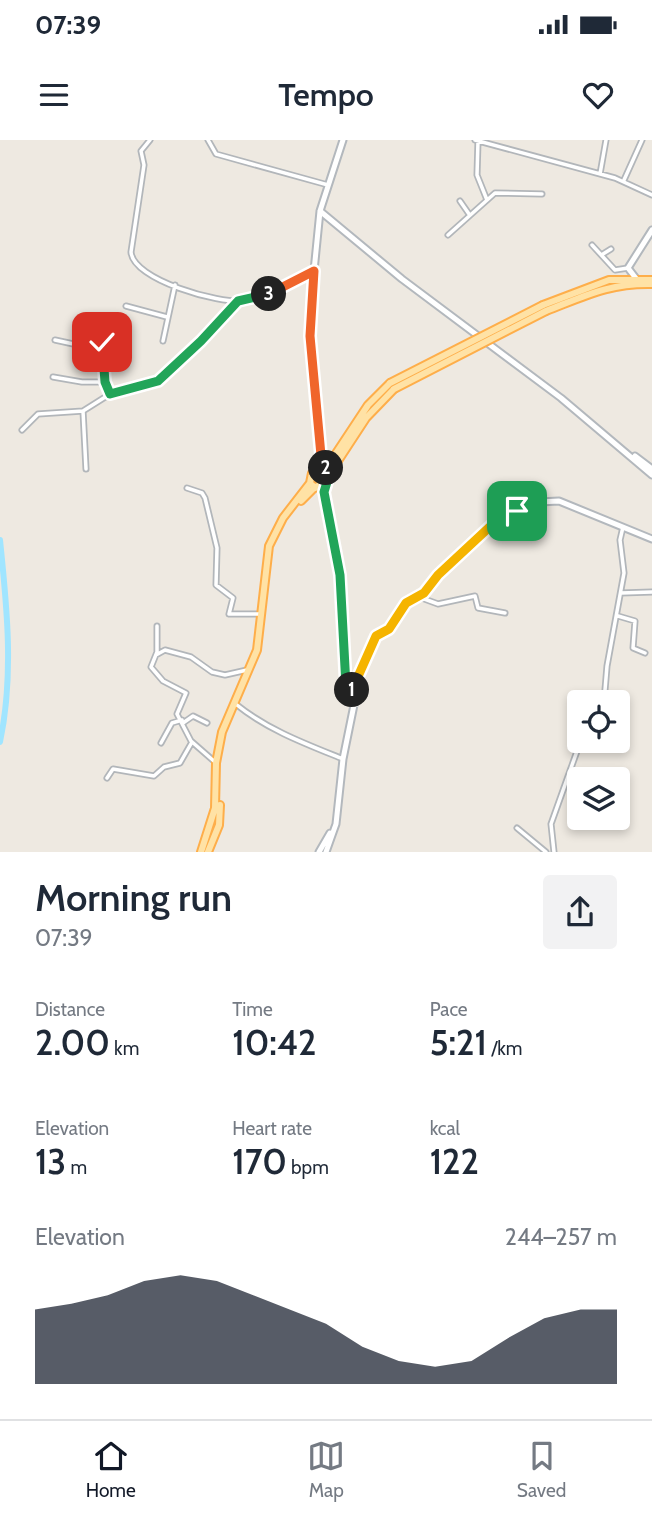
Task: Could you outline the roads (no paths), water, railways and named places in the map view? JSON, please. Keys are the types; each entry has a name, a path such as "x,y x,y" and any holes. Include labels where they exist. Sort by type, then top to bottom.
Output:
{"main road":[{"path":"317,486 314,471 338,453 368,405 392,386 545,308 609,280 652,282"},
{"path":"208,852 219,825 220,751 260,651 269,559 274,542 286,520 330,472 366,418 392,386"},
{"path":"323,464 330,472"},
{"path":"201,852 215,808 216,763 222,732 257,650 270,541 283,518 317,486"}],"street":[{"path":"150,140 141,151 144,165 131,258 149,276 218,300 238,301 271,293 314,271"},
{"path":"208,140 216,154 330,186"},
{"path":"323,464 310,336 314,271 320,211 343,140"},
{"path":"600,174 606,140"},
{"path":"624,180 642,140"},
{"path":"487,200 477,175 476,141 624,180 652,195"},
{"path":"449,235 469,214 499,192 542,194"},
{"path":"460,201 469,214"},
{"path":"320,211 402,279 459,319 652,469"},
{"path":"592,245 615,270 628,268 652,230"},
{"path":"603,254 611,249"},
{"path":"628,268 638,281"},
{"path":"163,341 175,285"},
{"path":"22,430 38,414 83,411 110,394 148,384 166,375 238,301"},
{"path":"126,306 167,317"},
{"path":"110,394 105,382 101,350 114,317"},
{"path":"55,340 101,350"},
{"path":"53,377 82,383 105,382"},
{"path":"83,411 86,469"},
{"path":"596,427 652,475"},
{"path":"317,486 327,499 340,575 346,686 355,700"},
{"path":"187,488 205,498 217,548 216,584 233,598 229,614 261,614"},
{"path":"326,852 336,824 343,760 355,700 351,693 376,636 389,629 406,603 419,597 438,575 496,521 546,500 567,502 652,539"},
{"path":"605,690 624,572 620,540 623,525"},
{"path":"621,593 652,592"},
{"path":"419,597 438,604 475,596 478,608 505,613"},
{"path":"618,616 635,621 633,648 645,653"},
{"path":"157,626 153,671 163,681 186,693 177,712 192,742 216,763"},
{"path":"154,657 168,650 191,657 212,672 225,675 237,670 250,671"},
{"path":"237,705 269,729 297,737 343,760"},
{"path":"161,743 172,723 193,716 207,723"},
{"path":"107,778 113,769 155,776 164,767 181,762 192,742"},
{"path":"554,852 551,824 576,753"},
{"path":"319,852 336,824"},
{"path":"517,828 545,852"}],"waterway":[{"path":"0,540 7,616 8,667 0,742"}]}
